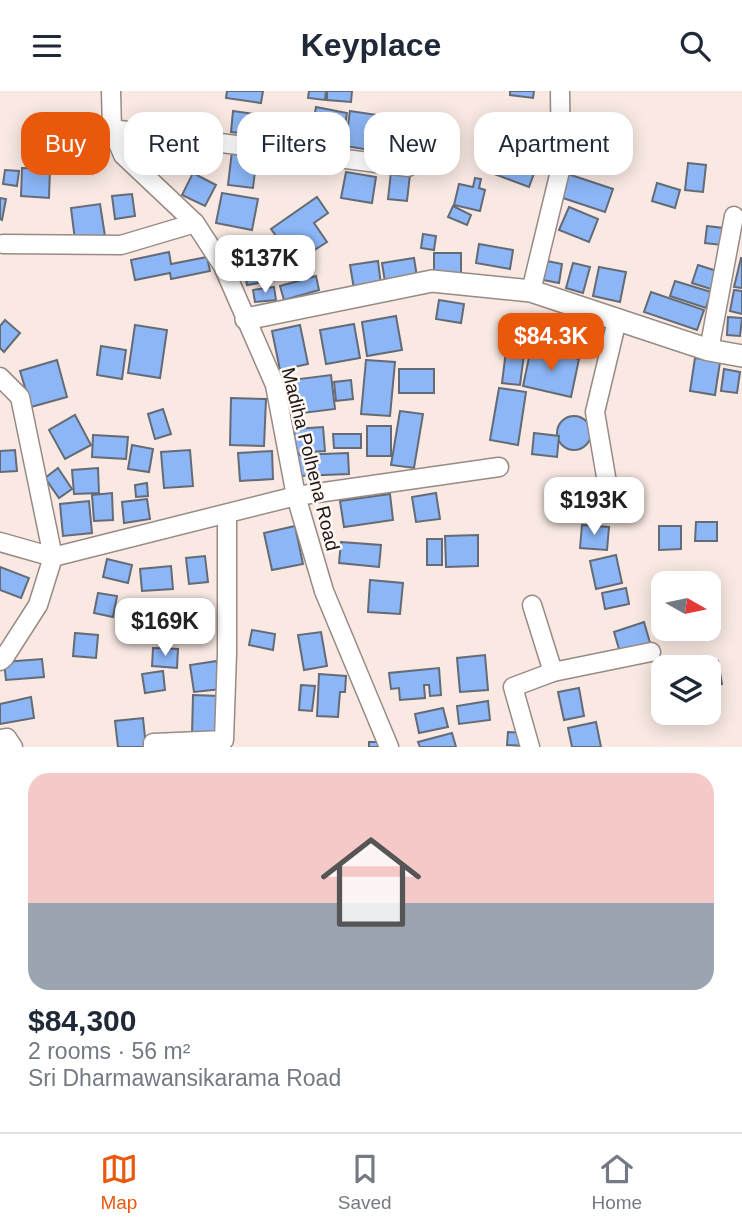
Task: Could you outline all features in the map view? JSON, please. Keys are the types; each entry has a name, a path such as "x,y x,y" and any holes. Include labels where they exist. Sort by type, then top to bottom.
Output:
{"street":[{"name":"Madiha Polhena Road","path":"111,91 111,129 123,155 195,223 223,266 275,385 296,496 324,591 389,747"},
{"path":"531,291 561,167 560,91"},
{"path":"111,129 364,161"},
{"path":"709,351 734,216"},
{"path":"3,244 121,245 195,223"},
{"path":"246,319 432,281 531,291 709,351 742,356"},
{"path":"612,512 595,412 617,320"},
{"path":"0,377 20,397 53,557 38,605 0,661"},
{"path":"0,541 53,557 296,496 499,467"},
{"path":"153,747 153,743 224,740 227,514"},
{"path":"532,605 552,672"},
{"path":"530,747 513,687 552,672 651,652"},
{"path":"0,739 7,738 13,747"}],"building":[{"path":"227,91 263,91 261,103 226,98"},
{"path":"309,91 326,91 325,100 308,98"},
{"path":"327,91 352,91 351,102 327,100"},
{"path":"510,91 534,91 533,98 510,95"},
{"path":"316,107 342,112 315,112"},
{"path":"233,111 240,112 237,112 237,133 231,132"},
{"path":"350,112 364,113 364,149 350,147"},
{"path":"232,151 237,152 237,175 255,175 253,188 228,185"},
{"path":"688,163 706,165 703,192 685,190"},
{"path":"5,170 19,171 17,186 3,184"},
{"path":"350,173 376,177 372,203 341,198 345,175"},
{"path":"22,175 50,175 49,198 21,196"},
{"path":"192,175 216,185 205,206 182,195"},
{"path":"391,175 410,175 407,201 388,199"},
{"path":"497,175 533,175 529,187"},
{"path":"568,175 613,189 605,212 560,197"},
{"path":"475,178 481,179 479,188 485,190 480,211 454,205 459,184 473,187"},
{"path":"657,183 680,190 675,208 652,201"},
{"path":"222,193 258,199 252,230 216,223"},
{"path":"132,194 135,216 115,219 112,196"},
{"path":"317,197 328,213 314,223 327,242 313,251 302,236 285,248 271,229"},
{"path":"0,198 6,199 2,220 0,219"},
{"path":"100,204 105,236 75,240 71,208"},
{"path":"453,206 471,215 467,225 448,217"},
{"path":"569,207 598,219 589,242 559,230"},
{"path":"707,226 723,228 722,245 705,243"},
{"path":"423,234 436,236 434,250 421,248"},
{"path":"479,244 513,250 510,269 476,263"},
{"path":"169,252 171,264 207,257 210,271 171,279 170,273 135,280 131,260"},
{"path":"434,253 461,253 461,274 434,274"},
{"path":"273,257 277,280 247,285 243,261"},
{"path":"414,258 417,277 385,282 382,263"},
{"path":"742,258 742,288 734,287"},
{"path":"378,261 381,285 354,289 350,265"},
{"path":"547,261 562,264 559,283 543,280"},
{"path":"573,263 590,267 583,293 566,288"},
{"path":"698,265 720,272 714,290 692,283"},
{"path":"599,267 626,272 620,302 593,296"},
{"path":"316,276 319,290 284,300 280,286"},
{"path":"675,281 711,292 706,308 670,296"},
{"path":"274,287 276,300 255,302 253,290"},
{"path":"734,290 742,291 742,314 730,311"},
{"path":"651,292 704,310 697,330 644,312"},
{"path":"439,300 464,304 461,323 436,319"},
{"path":"396,316 402,350 367,356 362,322"},
{"path":"728,317 742,318 740,336 727,335"},
{"path":"5,320 20,333 4,352 0,348 0,326"},
{"path":"354,324 360,358 326,364 320,330"},
{"path":"135,325 167,330 160,378 128,373"},
{"path":"300,325 308,364 280,370 272,331"},
{"path":"101,346 126,350 122,379 97,375"},
{"path":"531,348 579,359 571,397 523,386"},
{"path":"506,351 524,354 520,385 502,383"},
{"path":"695,358 720,362 715,395 690,391"},
{"path":"57,360 67,397 31,407 20,371"},
{"path":"366,360 395,362 390,416 361,414"},
{"path":"399,369 434,369 434,393 399,393"},
{"path":"724,369 740,372 737,393 721,391"},
{"path":"331,375 335,409 295,414 291,380"},
{"path":"351,380 353,399 336,401 334,382"},
{"path":"499,388 526,392 518,445 490,440"},
{"path":"231,398 266,399 264,446 230,445"},
{"path":"163,409 171,434 155,439 148,414"},
{"path":"400,411 423,414 414,468 391,465"},
{"path":"75,415 91,445 65,459 49,430"},
{"path":"574,416 586,421 591,433 586,445 574,450 562,445 557,433 562,421"},
{"path":"367,426 391,426 391,456 367,456"},
{"path":"323,427 325,451 296,453 294,429"},
{"path":"534,433 559,436 557,457 532,454"},
{"path":"333,434 361,434 361,448 334,448"},
{"path":"93,435 128,437 126,459 92,457"},
{"path":"132,445 153,449 149,472 128,469"},
{"path":"15,450 17,471 0,472 0,451"},
{"path":"190,450 193,486 164,488 161,452"},
{"path":"272,451 273,479 240,481 238,453"},
{"path":"348,453 349,474 298,476 297,455"},
{"path":"58,468 72,489 59,498 45,478"},
{"path":"98,468 99,493 74,494 72,470"},
{"path":"147,483 148,496 136,497 135,485"},
{"path":"112,493 113,520 94,521 92,495"},
{"path":"436,493 440,519 416,522 412,497"},
{"path":"390,494 393,520 344,527 340,501"},
{"path":"147,499 150,519 124,523 122,502"},
{"path":"89,501 92,533 63,536 60,504"},
{"path":"696,522 717,522 717,541 695,541"},
{"path":"582,525 609,527 607,550 580,548"},
{"path":"295,526 303,564 272,570 264,533"},
{"path":"659,526 681,526 681,549 659,550"},
{"path":"478,535 478,566 446,567 445,536"},
{"path":"427,539 442,539 442,565 427,565"},
{"path":"341,542 381,545 379,567 339,563"},
{"path":"616,555 622,583 596,589 590,561"},
{"path":"205,556 208,582 189,584 186,558"},
{"path":"107,559 132,565 128,583 103,577"},
{"path":"171,566 173,589 142,591 140,569"},
{"path":"0,567 29,578 21,598 0,590"},
{"path":"370,580 403,583 400,614 368,612"},
{"path":"626,588 629,604 605,609 602,593"},
{"path":"98,593 117,596 113,617 94,613"},
{"path":"175,611 208,617 204,638 171,632"},
{"path":"644,622 651,646 621,656 614,632"},
{"path":"252,630 275,634 273,650 249,645"},
{"path":"321,632 327,666 304,670 298,635"},
{"path":"75,633 98,635 96,658 73,656"},
{"path":"153,648 178,649 177,668 152,666"},
{"path":"485,655 488,690 460,692 457,658"},
{"path":"42,659 44,677 6,680 4,662"},
{"path":"217,661 221,689 194,692 190,665"},
{"path":"439,668 441,695 430,696 429,685 424,685 425,698 400,700 399,688 391,689 389,673"},
{"path":"163,671 165,690 145,693 142,674"},
{"path":"319,674 346,676 345,692 340,692 338,717 317,716"},
{"path":"301,685 315,686 312,711 299,710"},
{"path":"579,688 584,716 564,720 558,692"},
{"path":"193,695 219,696 217,735 192,735"},
{"path":"31,697 34,718 0,724 0,704"},
{"path":"488,701 490,720 459,724 457,706"},
{"path":"443,708 448,727 419,733 415,714"},
{"path":"143,718 146,747 118,747 115,721"},
{"path":"596,722 601,747 572,747 568,728"},
{"path":"508,732 524,733 524,746 507,745"},
{"path":"452,733 456,747 420,747 418,742"},
{"path":"369,742 382,742 382,747 369,747"}]}
